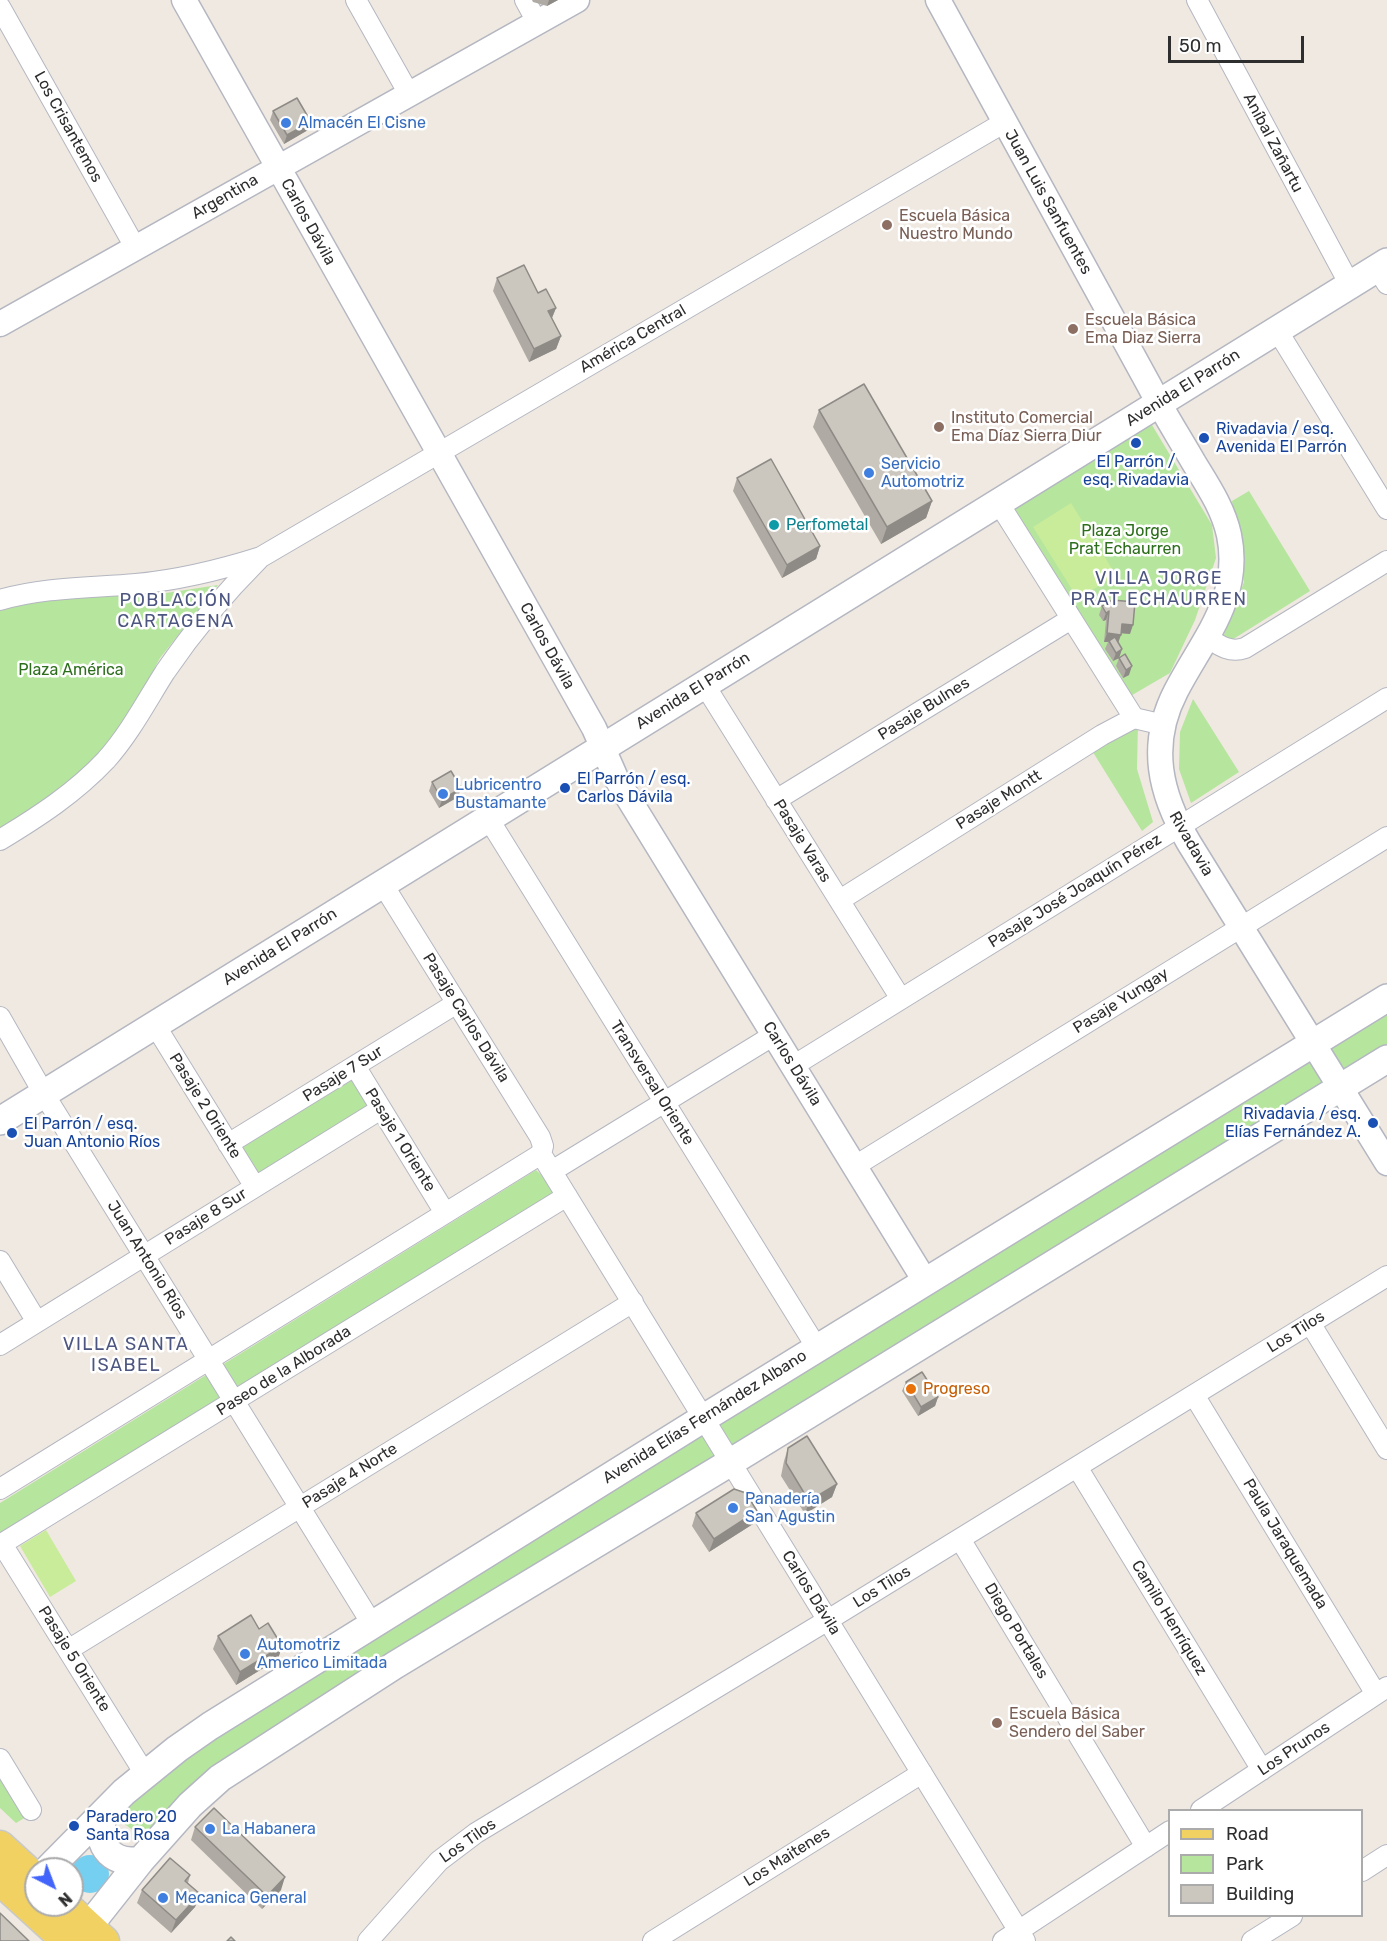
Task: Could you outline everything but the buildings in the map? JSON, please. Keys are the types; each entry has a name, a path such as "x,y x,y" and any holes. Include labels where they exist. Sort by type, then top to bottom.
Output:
{"main road":[{"name":"Avenida El Parrón","path":"0,1121 1350,285 1384,271"},
{"name":"Avenida Elías Fernández Albano","path":"60,1857 145,1774 210,1726 925,1281 1387,998"},
{"path":"64,1917 86,1936 141,1860 190,1805 220,1778 395,1665 731,1462 1387,1059"},
{"path":"105,1812 100,1833 105,1846 114,1857 121,1860 128,1862 141,1860"},
{"path":"0,1846 24,1876"},
{"path":"0,1880 24,1890"}],"street":[{"name":"Carlos Dávila","path":"184,0 594,728 616,778 925,1281"},
{"path":"356,0 409,94"},
{"path":"525,0 537,22"},
{"name":"Argentina","path":"0,324 578,0"},
{"name":"Juan Luis Sanfuentes","path":"938,0 1159,403"},
{"name":"Aníbal Zañartu","path":"1197,0 1350,285"},
{"name":"Los Crisantemos","path":"0,7 135,248"},
{"name":"América Central","path":"261,557 1005,122"},
{"path":"1277,330 1387,509"},
{"name":"Rivadavia","path":"1159,403 1220,507 1229,536 1231,566 1230,582 1222,609 1208,638 1176,692 1164,725 1161,740 1161,770 1170,809 1387,1163"},
{"path":"998,502 1134,718 1164,725"},
{"path":"0,600 52,590 137,584 192,576 261,557"},
{"path":"0,840 46,812 106,759 125,737 188,640 261,557"},
{"path":"1208,638 1227,650 1245,648 1387,561"},
{"name":"Pasaje Bulnes","path":"776,800 1071,619"},
{"name":"Pasaje Varas","path":"704,684 901,999"},
{"name":"Pasaje José Joaquín Pérez","path":"793,1066 1387,698"},
{"name":"Pasaje Montt","path":"840,900 1092,741 1134,718"},
{"name":"Transversal Oriente","path":"488,818 817,1348"},
{"name":"Pasaje Yungay","path":"855,1166 1387,837"},
{"name":"Pasaje Carlos Dávila","path":"382,884 540,1137 543,1146 541,1154"},
{"name":"Pasaje 7 Sur","path":"228,1144 457,1003"},
{"name":"Juan Antonio Ríos","path":"0,1017 44,1094 372,1624"},
{"name":"Pasaje 2 Oriente","path":"155,1025 255,1187"},
{"path":"552,1171 774,1035"},
{"name":"Pasaje 1 Oriente","path":"355,1066 445,1214"},
{"name":"Pasaje 8 Sur","path":"0,1345 381,1109"},
{"name":"Carlos Dávila","path":"541,1154 922,1773 1016,1938"},
{"path":"0,1489 541,1154"},
{"name":"Paseo de la Alborada","path":"1,1545 567,1196"},
{"path":"0,1261 37,1322"},
{"name":"Los Tilos","path":"368,1941 439,1861 476,1833 828,1620 1387,1276"},
{"name":"Pasaje 4 Norte","path":"68,1650 633,1302"},
{"path":"1310,1323 1387,1449"},
{"name":"Paula Jaraquemada","path":"1194,1395 1382,1690"},
{"name":"Camilo Henríquez","path":"1077,1467 1262,1770"},
{"name":"Diego Portales","path":"960,1539 1146,1847"},
{"name":"Pasaje 5 Oriente","path":"1,1545 145,1774"},
{"name":"Los Prunos","path":"1203,1809 1382,1690"},
{"path":"0,1759 31,1810"},
{"name":"Los Maitenes","path":"652,1941 922,1773"},
{"path":"1016,1938 1168,1832"},
{"path":"1363,1870 1385,1859"},
{"path":"1252,1941 1290,1917"}],"green space":[{"name":"Plaza Jorge Prat Echaurren","path":"1152,425 1212,525 1216,558 1195,620 1170,673 1127,698 1008,509"},
{"path":"1249,491 1310,591 1219,648 1244,582 1232,501"},
{"path":"1071,503 1116,575 1078,599 1033,527"},
{"name":"Plaza América","path":"218,585 160,658 119,733 64,787 0,830 0,611 34,601 93,594 153,595"},
{"path":"1193,699 1239,772 1191,803 1179,769 1180,732"},
{"path":"1138,721 1137,769 1153,822 1142,831 1091,749"},
{"path":"1387,1012 1387,1050 144,1838 123,1823 121,1812 202,1740"},
{"path":"351,1076 372,1109 260,1178 239,1145"},
{"path":"536,1170 557,1190 0,1538 0,1503"},
{"path":"46,1530 76,1581 50,1597 20,1546"},
{"path":"0,1752 36,1811 16,1823 0,1808"}],"water":[{"path":"97,1856 104,1860 108,1867 108,1881 104,1888 97,1892 84,1892 84,1857 81,1857"}],"place":[{"name":"Almacén El Cisne","path":"286,123"},
{"name":"Escuela Básica Nuestro Mundo","path":"887,225"},
{"name":"Escuela Básica Ema Diaz Sierra","path":"1073,329"},
{"name":"Instituto Comercial Ema Díaz Sierra Diur","path":"939,427"},
{"name":"Rivadavia / esq. Avenida El Parrón","path":"1204,438"},
{"name":"El Parrón / esq. Rivadavia","path":"1136,443"},
{"name":"Servicio Automotriz","path":"869,473"},
{"name":"Perfometal","path":"774,525"},
{"name":"El Parrón / esq. Carlos Dávila","path":"565,788"},
{"name":"Lubricentro Bustamante","path":"443,794"},
{"name":"Rivadavia / esq. Elías Fernández A.","path":"1373,1123"},
{"name":"El Parrón / esq. Juan Antonio Ríos","path":"12,1133"},
{"name":"Progreso","path":"911,1389"},
{"name":"Panadería San Agustin","path":"733,1508"},
{"name":"Automotriz Americo Limitada","path":"245,1654"},
{"name":"Escuela Básica Sendero del Saber","path":"997,1723"},
{"name":"Paradero 20 Santa Rosa","path":"74,1826"},
{"name":"La Habanera","path":"210,1829"},
{"name":"Mecanica General","path":"163,1898"}],"district":[{"name":"VILLA JORGE PRAT ECHAURREN","path":"1159,589"},
{"name":"POBLACIÓN CARTAGENA","path":"176,611"},
{"name":"VILLA SANTA ISABEL","path":"126,1355"}]}
